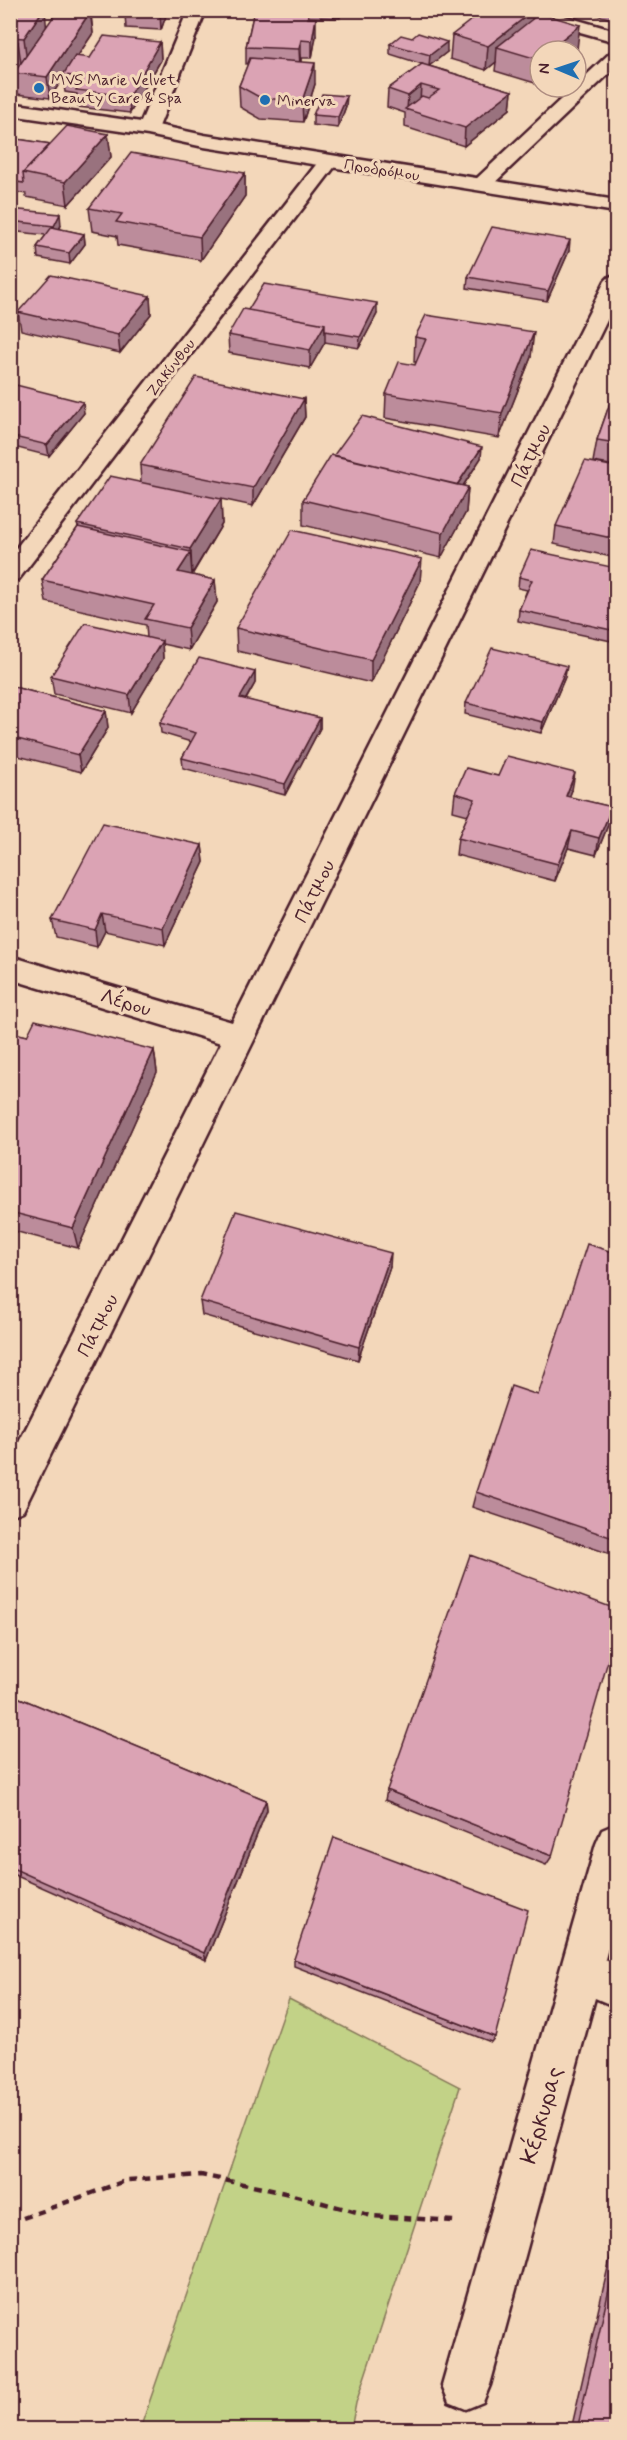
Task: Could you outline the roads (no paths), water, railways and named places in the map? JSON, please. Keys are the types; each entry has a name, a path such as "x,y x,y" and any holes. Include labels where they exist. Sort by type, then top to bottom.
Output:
{"street":[{"path":"148,129 197,10"},
{"path":"522,10 616,37"},
{"path":"481,185 616,57"},
{"name":"Προδρόμου","path":"10,109 148,129 329,161 616,206"},
{"name":"Προδρόμου","path":"10,120 97,134 148,129"},
{"name":"Ζακύνθου","path":"10,573 329,161"},
{"name":"Πάτμου","path":"10,1499 242,1037 616,281"},
{"name":"Λέρου","path":"10,967 242,1037"},
{"name":"Κέρκυρας","path":"466,2385 509,2231 599,1978 616,1844"}],"place":[{"name":"MVS Marie Velvet Beauty Care & Spa","path":"39,88"},
{"name":"Minerva","path":"265,100"}]}
